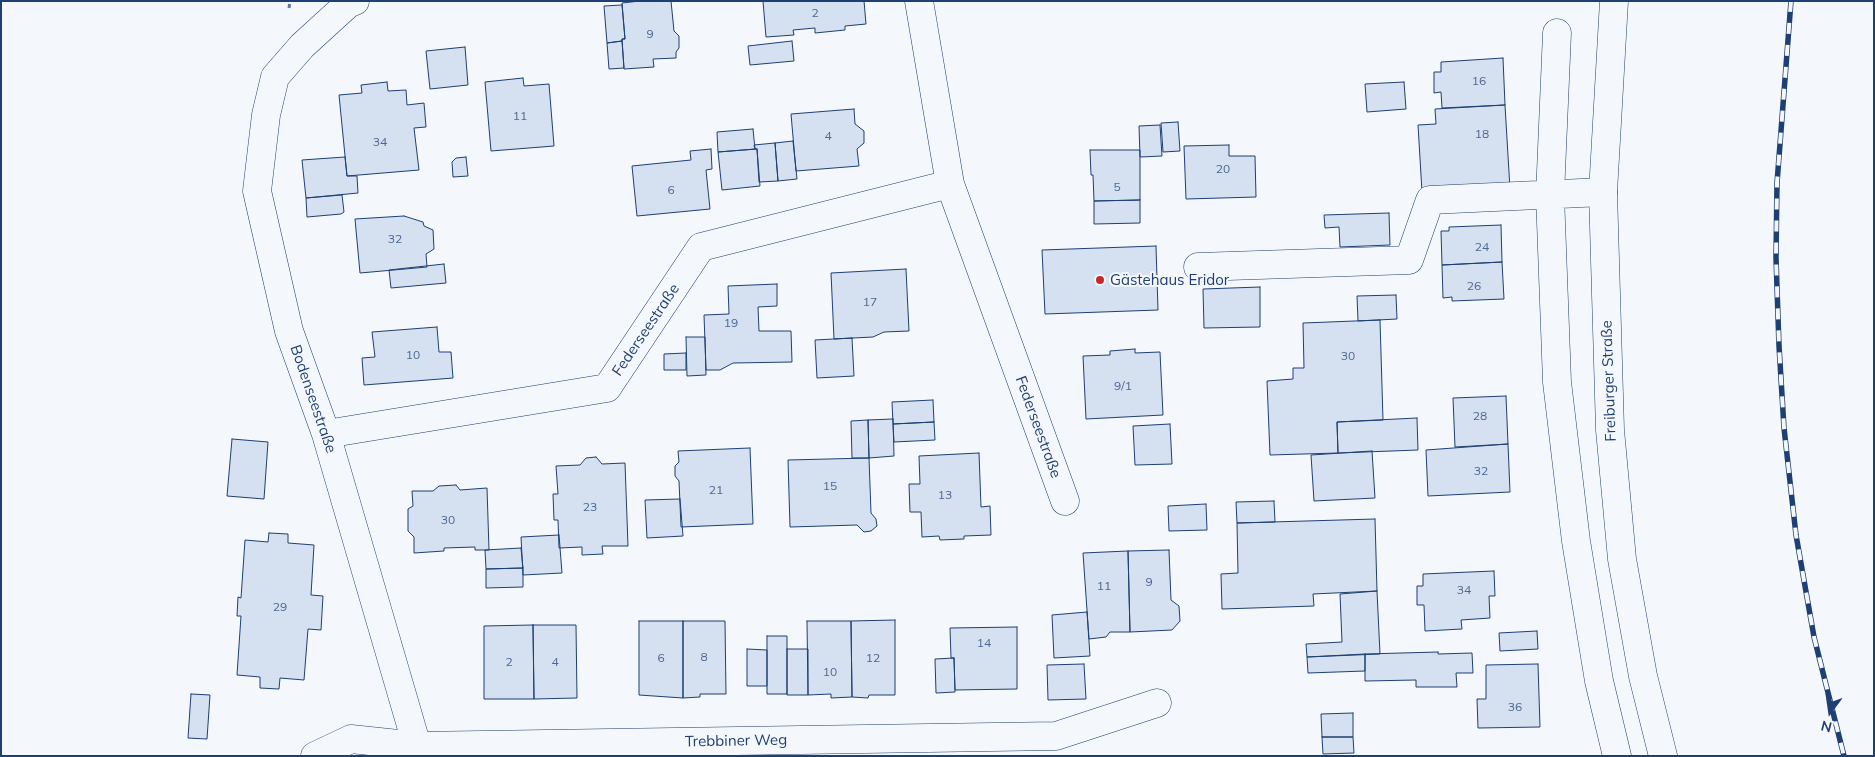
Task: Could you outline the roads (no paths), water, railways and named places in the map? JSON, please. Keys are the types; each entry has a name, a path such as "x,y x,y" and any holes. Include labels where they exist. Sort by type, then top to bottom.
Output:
{"street":[{"name":"Bodenseestraße","path":"355,1 348,4 302,46 275,77 266,115 257,191 289,331 326,434 418,751"},
{"name":"Federseestraße","path":"919,1 950,184 1065,501"},
{"name":"Freiburger Straße","path":"1614,1 1603,192 1610,430 1622,559 1644,676 1663,756"},
{"path":"1557,32 1550,195 1557,382 1573,521 1599,681 1617,756"},
{"name":"Federseestraße","path":"326,434 607,388 701,248 950,184"},
{"path":"1198,268 1409,260 1430,200 1603,192"},
{"name":"Trebbiner Weg","path":"315,756 351,739 418,751 1056,736 1156,702"}],"railway":[{"path":"1791,1 1777,183 1776,258 1784,428 1796,535 1814,637 1844,756"}],"place":[{"name":"Gästehaus Eridor","path":"1100,280"}]}
